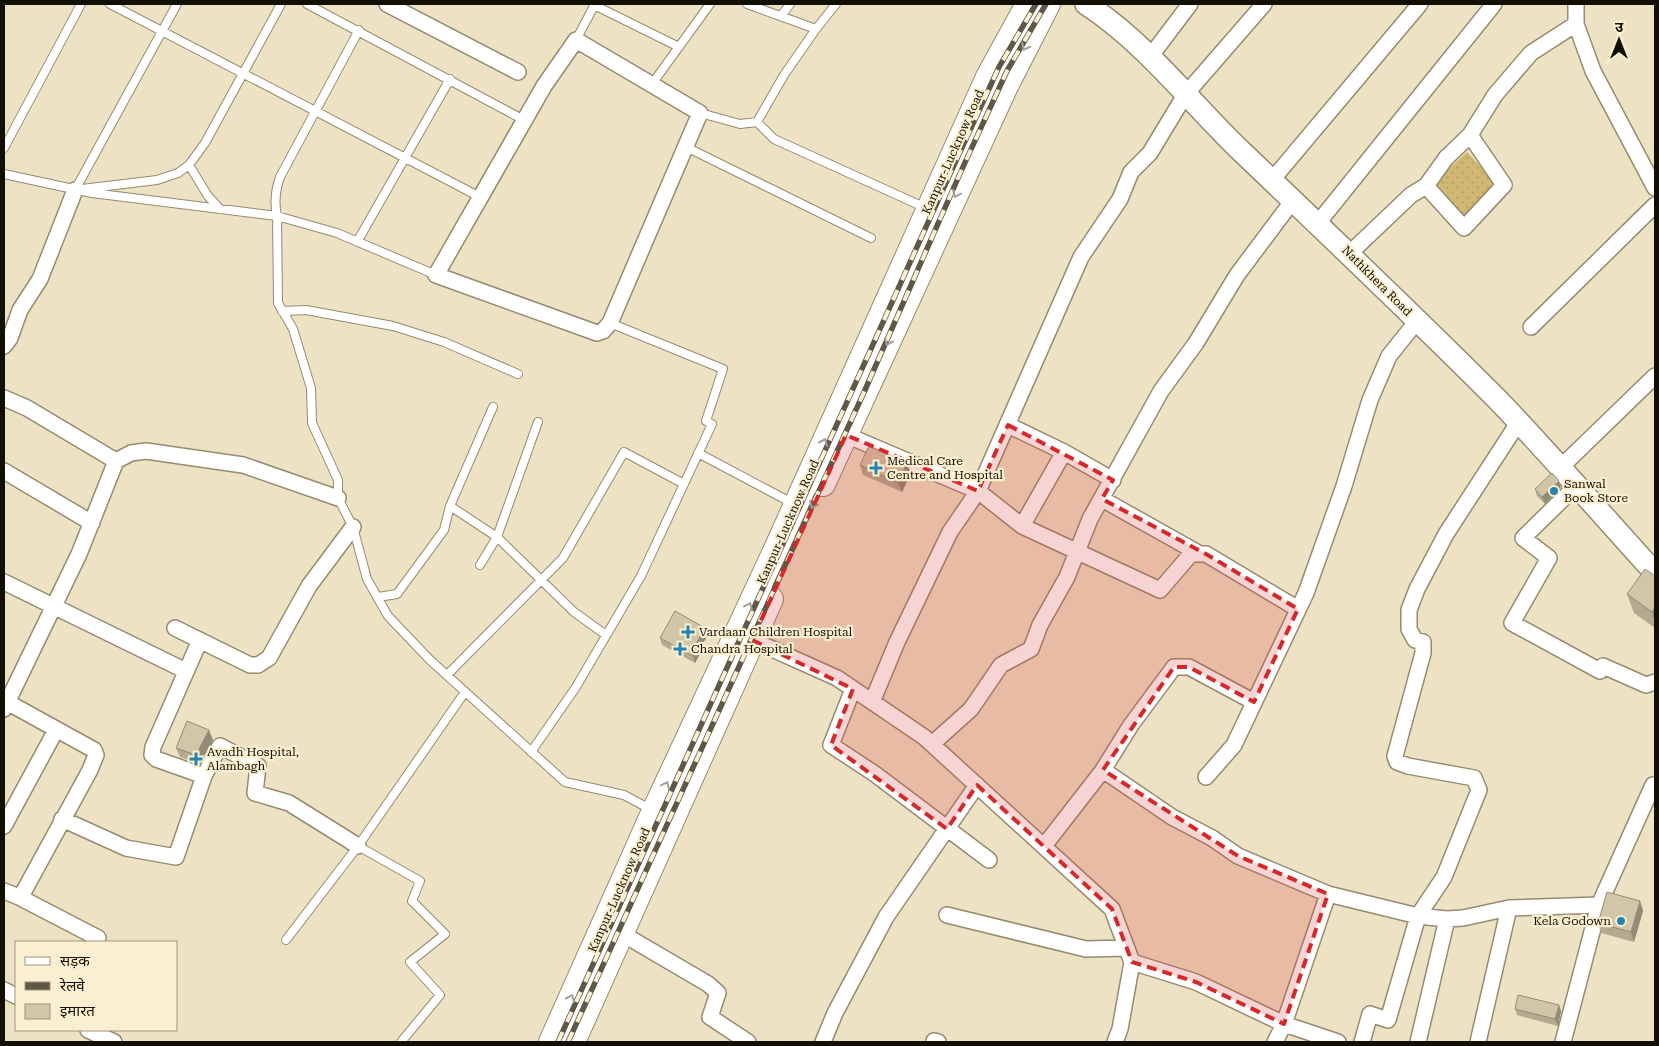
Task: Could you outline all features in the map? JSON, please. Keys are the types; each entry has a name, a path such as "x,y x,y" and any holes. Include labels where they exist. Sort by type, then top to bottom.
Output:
{"main road":[{"name":"Kanpur-Lucknow Road","path":"551,1042 752,640 846,434 905,282 928,209 988,77 1028,4"},
{"name":"Kanpur-Lucknow Road","path":"573,1042 622,933 663,815 796,505 905,282 1048,4"}],"street":[{"path":"387,4 518,72"},
{"name":"Nathkhera Road","path":"1086,4 1109,19 1150,57 1186,95 1417,321 1518,423 1655,573"},
{"path":"1150,57 1190,4"},
{"path":"872,702 950,532 978,491 1081,256 1120,199 1131,172 1150,153 1186,95 1264,4"},
{"path":"1272,180 1420,4"},
{"path":"1318,223 1494,4"},
{"path":"1576,4 1576,24 1593,71 1655,188"},
{"path":"1349,254 1411,195 1426,186 1446,158 1470,135 1495,95 1531,53 1576,24"},
{"path":"576,40 652,84 700,113 684,146 610,323 603,331 597,333 436,275 544,86 576,40"},
{"path":"1426,186 1464,228 1504,185 1470,135"},
{"path":"4,346 10,338 20,310 40,278 75,190"},
{"path":"932,744 971,709 1000,665 1032,649 1040,626 1067,577 1090,519 1161,391 1196,343 1237,275 1294,199"},
{"path":"1531,327 1655,205"},
{"path":"1206,777 1234,745 1306,593 1344,486 1370,400 1389,356 1417,321"},
{"path":"1560,468 1655,376"},
{"path":"4,398 27,408 116,461"},
{"path":"1362,1042 1370,1014 1388,1020 1418,916 1444,877 1479,790 1474,778 1408,766 1397,762 1395,756 1423,653 1423,642 1415,640 1409,629 1408,610 1446,534 1518,423"},
{"path":"1008,425 1064,452 1113,480"},
{"path":"846,434 978,491 1022,526 1160,590 1191,554 1206,554 1298,609"},
{"path":"19,897 96,755 94,750 5,706 54,606 92,522 116,461 131,453 146,451 234,464 338,498"},
{"path":"1022,526 1064,452"},
{"path":"4,470 92,522"},
{"path":"1576,486 1523,538 1549,558 1512,623 1600,670 1602,666 1646,685 1655,682"},
{"path":"1102,499 1200,554"},
{"path":"175,628 250,665 258,665 269,658 309,586 353,527"},
{"path":"4,582 186,671"},
{"path":"200,640 153,746 152,755 156,759 204,776"},
{"path":"752,640 837,678 932,744 1112,910 1129,955 1120,1029 1115,1042"},
{"path":"1044,846 1103,770 1131,725 1174,667 1189,667 1254,702"},
{"path":"853,689 831,745 875,774 989,860"},
{"path":"4,826 56,730"},
{"path":"62,819 126,848 176,857 204,776 220,746 258,766 255,793 288,803 358,846"},
{"path":"1103,770 1172,817 1212,838 1238,856 1328,894 1418,916 1447,919 1463,918 1509,908 1599,905"},
{"path":"823,1042 835,1013 886,917 977,785"},
{"path":"1564,1042 1599,905 1653,791"},
{"path":"4,891 98,938"},
{"path":"1275,1042 1284,1024 1328,894"},
{"path":"1478,1042 1509,908"},
{"path":"947,914 1086,949 1129,955 1196,982 1284,1024 1338,1042"},
{"path":"1418,1042 1447,919"},
{"path":"622,933 708,984 718,993 710,1017 748,1042"},
{"path":"90,1031 109,1041"}],"lane":[{"path":"4,148 81,4"},
{"path":"110,4 480,197"},
{"path":"75,190 176,4"},
{"path":"75,190 157,180 178,173 189,165 205,143 241,74 281,4"},
{"path":"307,4 359,30 524,120"},
{"path":"576,40 595,4 679,47"},
{"path":"652,84 710,4"},
{"path":"747,4 816,29"},
{"path":"781,16 790,4"},
{"path":"757,122 784,74 836,4"},
{"path":"359,30 280,177 275,191 278,303 293,329 311,388 312,423 338,480 338,498 353,527 367,579 388,616 465,692 564,782 624,795 663,815"},
{"path":"357,242 403,157 450,79"},
{"path":"700,113 740,124 757,122"},
{"path":"757,122 774,139 928,209"},
{"path":"684,146 871,238"},
{"path":"189,165 208,196 220,209"},
{"path":"4,174 75,190 277,216 337,233 436,275"},
{"path":"282,311 306,310 393,326 444,342 518,374"},
{"path":"530,752 576,687 641,576 712,424 706,421 723,369 610,323"},
{"path":"378,597 396,594 444,530 450,506 493,407"},
{"path":"480,565 497,537 538,422"},
{"path":"447,675 563,558 624,452 684,484"},
{"path":"698,453 796,505"},
{"path":"450,506 497,537 574,612 606,635"},
{"path":"286,940 358,846 465,692"},
{"path":"358,846 420,881 412,901 445,934 410,962 440,995 401,1042"}],"highlighted area":[{"path":"1008,425 1113,480 1102,499 1206,554 1298,609 1254,702 1189,667 1174,667 1103,770 1238,856 1328,894 1284,1024 1196,982 1132,962 1112,909 977,785 947,829 831,745 853,689 752,640 846,435 978,491"}],"shaded area":[{"path":"1467,152 1499,186 1464,219 1431,185"}],"building":[{"path":"869,446 907,463 898,483 860,465"},
{"path":"1552,473 1559,481 1542,497 1535,489"},
{"path":"1645,569 1655,576 1655,607 1652,612 1627,594"},
{"path":"675,611 705,628 696,644 699,646 693,656 660,638"},
{"path":"187,721 209,730 196,755 176,748"},
{"name":"Kela Godown","path":"1607,892 1640,901 1631,932 1598,923"},
{"path":"1518,995 1559,1005 1555,1019 1515,1009"}],"railway":[{"path":"558,1042 999,67 1036,4"},
{"path":"568,1042 865,390 1007,71 1046,4"}],"place":[{"name":"Medical Care Centre and Hospital","path":"876,468"},
{"name":"Sanwal Book Store","path":"1554,491"},
{"name":"Vardaan Children Hospital","path":"688,632"},
{"name":"Chandra Hospital","path":"680,649"},
{"name":"Avadh Hospital, Alambagh","path":"196,759"},
{"name":"Kela Godown","path":"1621,921"}]}
